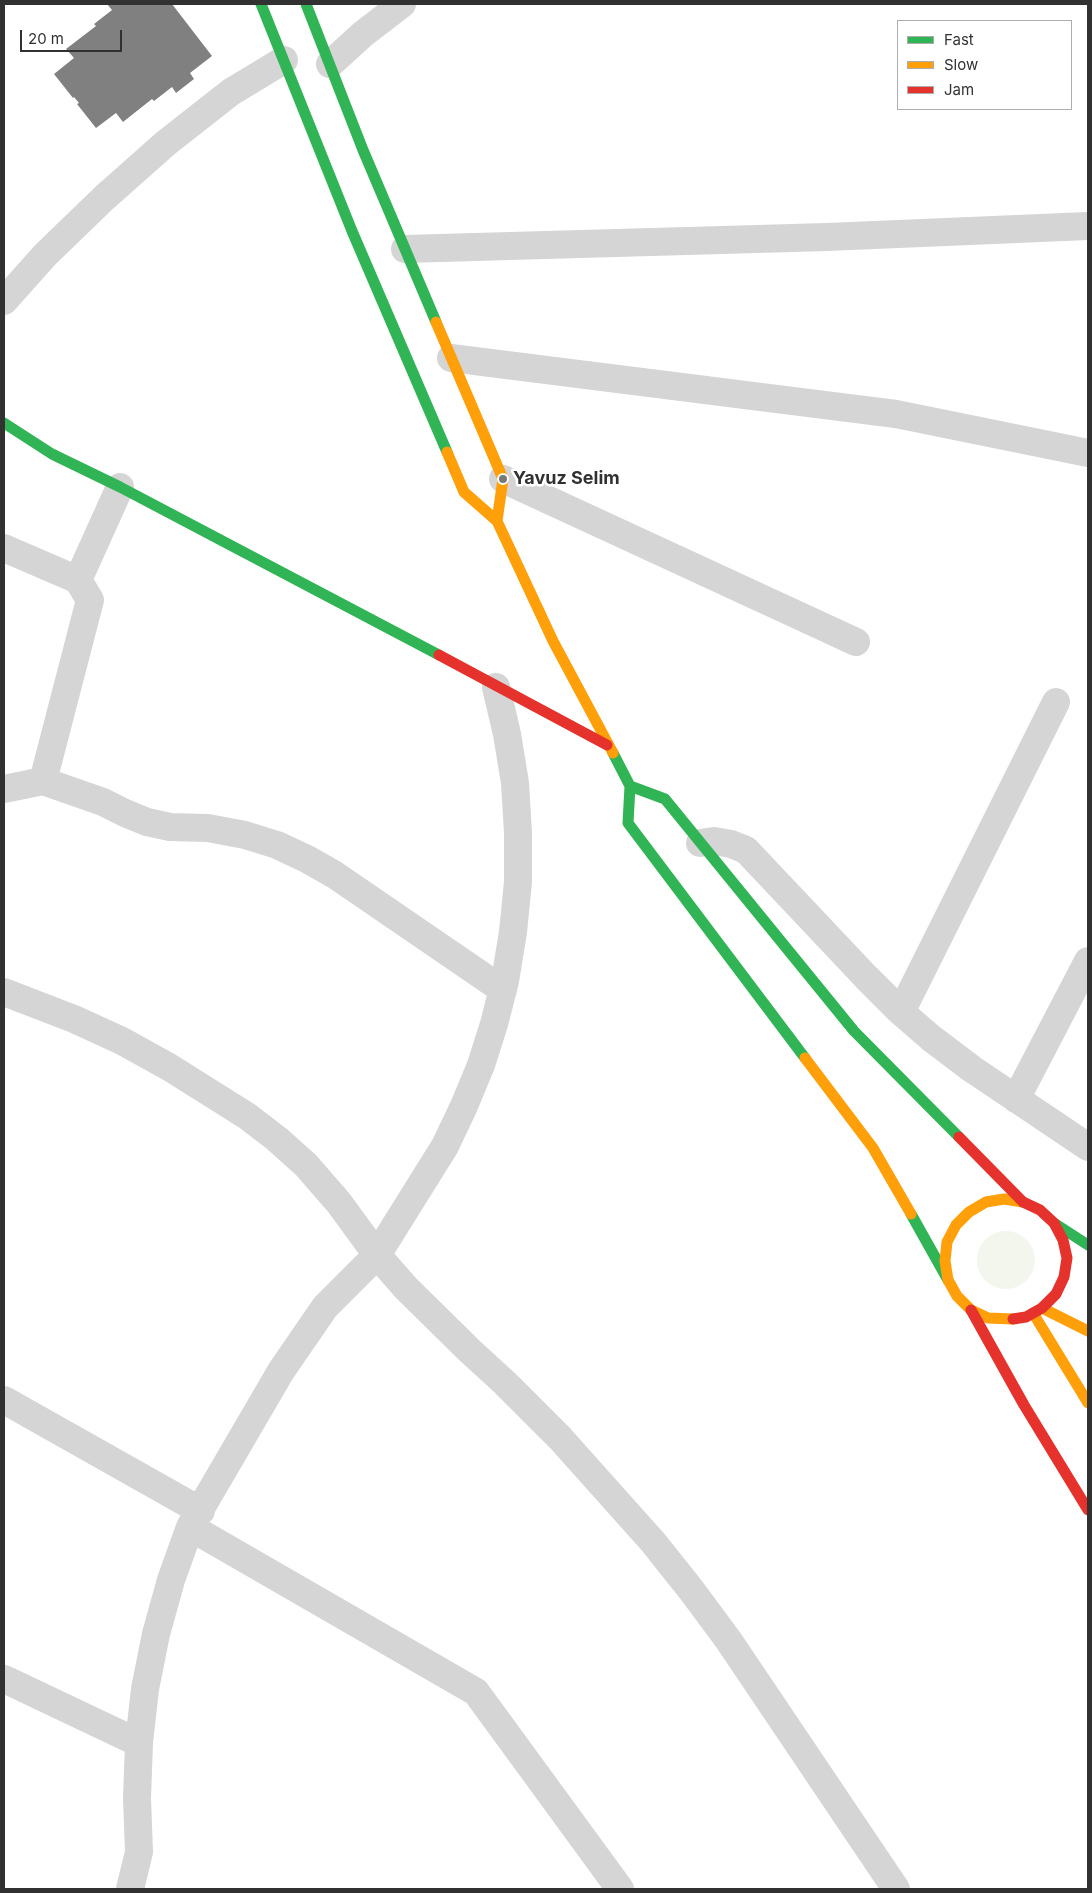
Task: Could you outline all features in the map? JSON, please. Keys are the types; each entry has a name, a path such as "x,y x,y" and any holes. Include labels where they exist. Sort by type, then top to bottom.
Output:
{"street":[{"path":"261,4 352,231 464,492 497,521 553,641 630,786 628,823 873,1148 957,1296 971,1310 1024,1405 1088,1510"},
{"path":"306,4 363,150 503,479 497,521"},
{"path":"330,64 363,34 402,4"},
{"path":"4,301 44,255 166,143 231,92 284,60"},
{"path":"406,249 827,237 1088,226"},
{"path":"452,358 896,414 1088,453"},
{"path":"4,423 52,454 120,487 281,571 607,745"},
{"path":"503,479 856,642"},
{"path":"78,580 120,487"},
{"path":"4,548 78,580 90,600 42,781"},
{"path":"130,1889 139,1852 137,1798 139,1743 145,1689 156,1634 171,1580 195,1519 281,1371 325,1307 377,1255 445,1146 481,1065 494,1024 503,990 514,922 518,882 515,783 507,734 496,687"},
{"path":"901,1012 1056,702"},
{"path":"4,789 42,781 103,802 147,822 170,826 208,828 245,835 284,848 335,875 503,990"},
{"path":"630,786 664,799 854,1031 1023,1202"},
{"path":"700,843 714,841 731,844 746,850 901,1012 972,1069 1088,1148"},
{"path":"1016,1099 1088,961"},
{"path":"4,992 74,1018 122,1041 169,1067 247,1116 306,1165 340,1203 377,1255 436,1319 505,1383 560,1438 658,1549 729,1641 896,1889"},
{"path":"948,1280 945,1261 947,1242 956,1225 969,1212 986,1202 1004,1199 1023,1202 1040,1210 1054,1223 1088,1245"},
{"path":"971,1310 988,1318 1007,1320 1026,1317 1038,1310 1056,1294 1064,1277 1066,1258 1063,1240 1054,1223"},
{"path":"1038,1310 1088,1331"},
{"path":"1038,1310 1088,1403"},
{"path":"4,1400 476,1692 620,1889"},
{"path":"4,1679 139,1743"}],"shaded area":[{"path":"1000,1231 1012,1231 1027,1239 1035,1254 1035,1266 1027,1281 1012,1289 1000,1289 985,1281 977,1266 977,1254 985,1239"}],"building":[{"path":"107,4 172,4 212,56 190,73 194,79 176,93 172,87 154,101 152,99 123,122 116,113 96,128 77,104 79,103 54,74 74,58 66,49 96,26 94,24 112,10"}],"traffic: fast":[{"path":"261,4 352,231 447,452"},
{"path":"306,4 363,150 436,322"},
{"path":"4,423 52,454 120,487 439,655"},
{"path":"613,753 630,786 628,823 805,1058"},
{"path":"630,786 665,799 854,1031 959,1137"},
{"path":"911,1214 948,1280"},
{"path":"1054,1223 1088,1245"}],"traffic: slow":[{"path":"436,322 503,479 497,521"},
{"path":"447,452 464,492 497,521 553,641 613,753"},
{"path":"805,1058 873,1148 911,1214"},
{"path":"1013,1319 988,1318 971,1310 957,1296 948,1280 945,1261 947,1242 956,1225 969,1212 986,1202 1004,1199 1023,1202"},
{"path":"1042,1308 1088,1331"},
{"path":"1033,1313 1088,1403"}],"traffic: jam":[{"path":"439,655 607,745"},
{"path":"959,1137 1023,1202 1040,1210 1054,1223 1063,1240 1067,1258 1064,1277 1056,1294 1042,1308 1026,1317 1013,1319"},
{"path":"971,1310 1024,1405 1088,1510"}],"place":[{"name":"Yavuz Selim","path":"503,479"}]}
